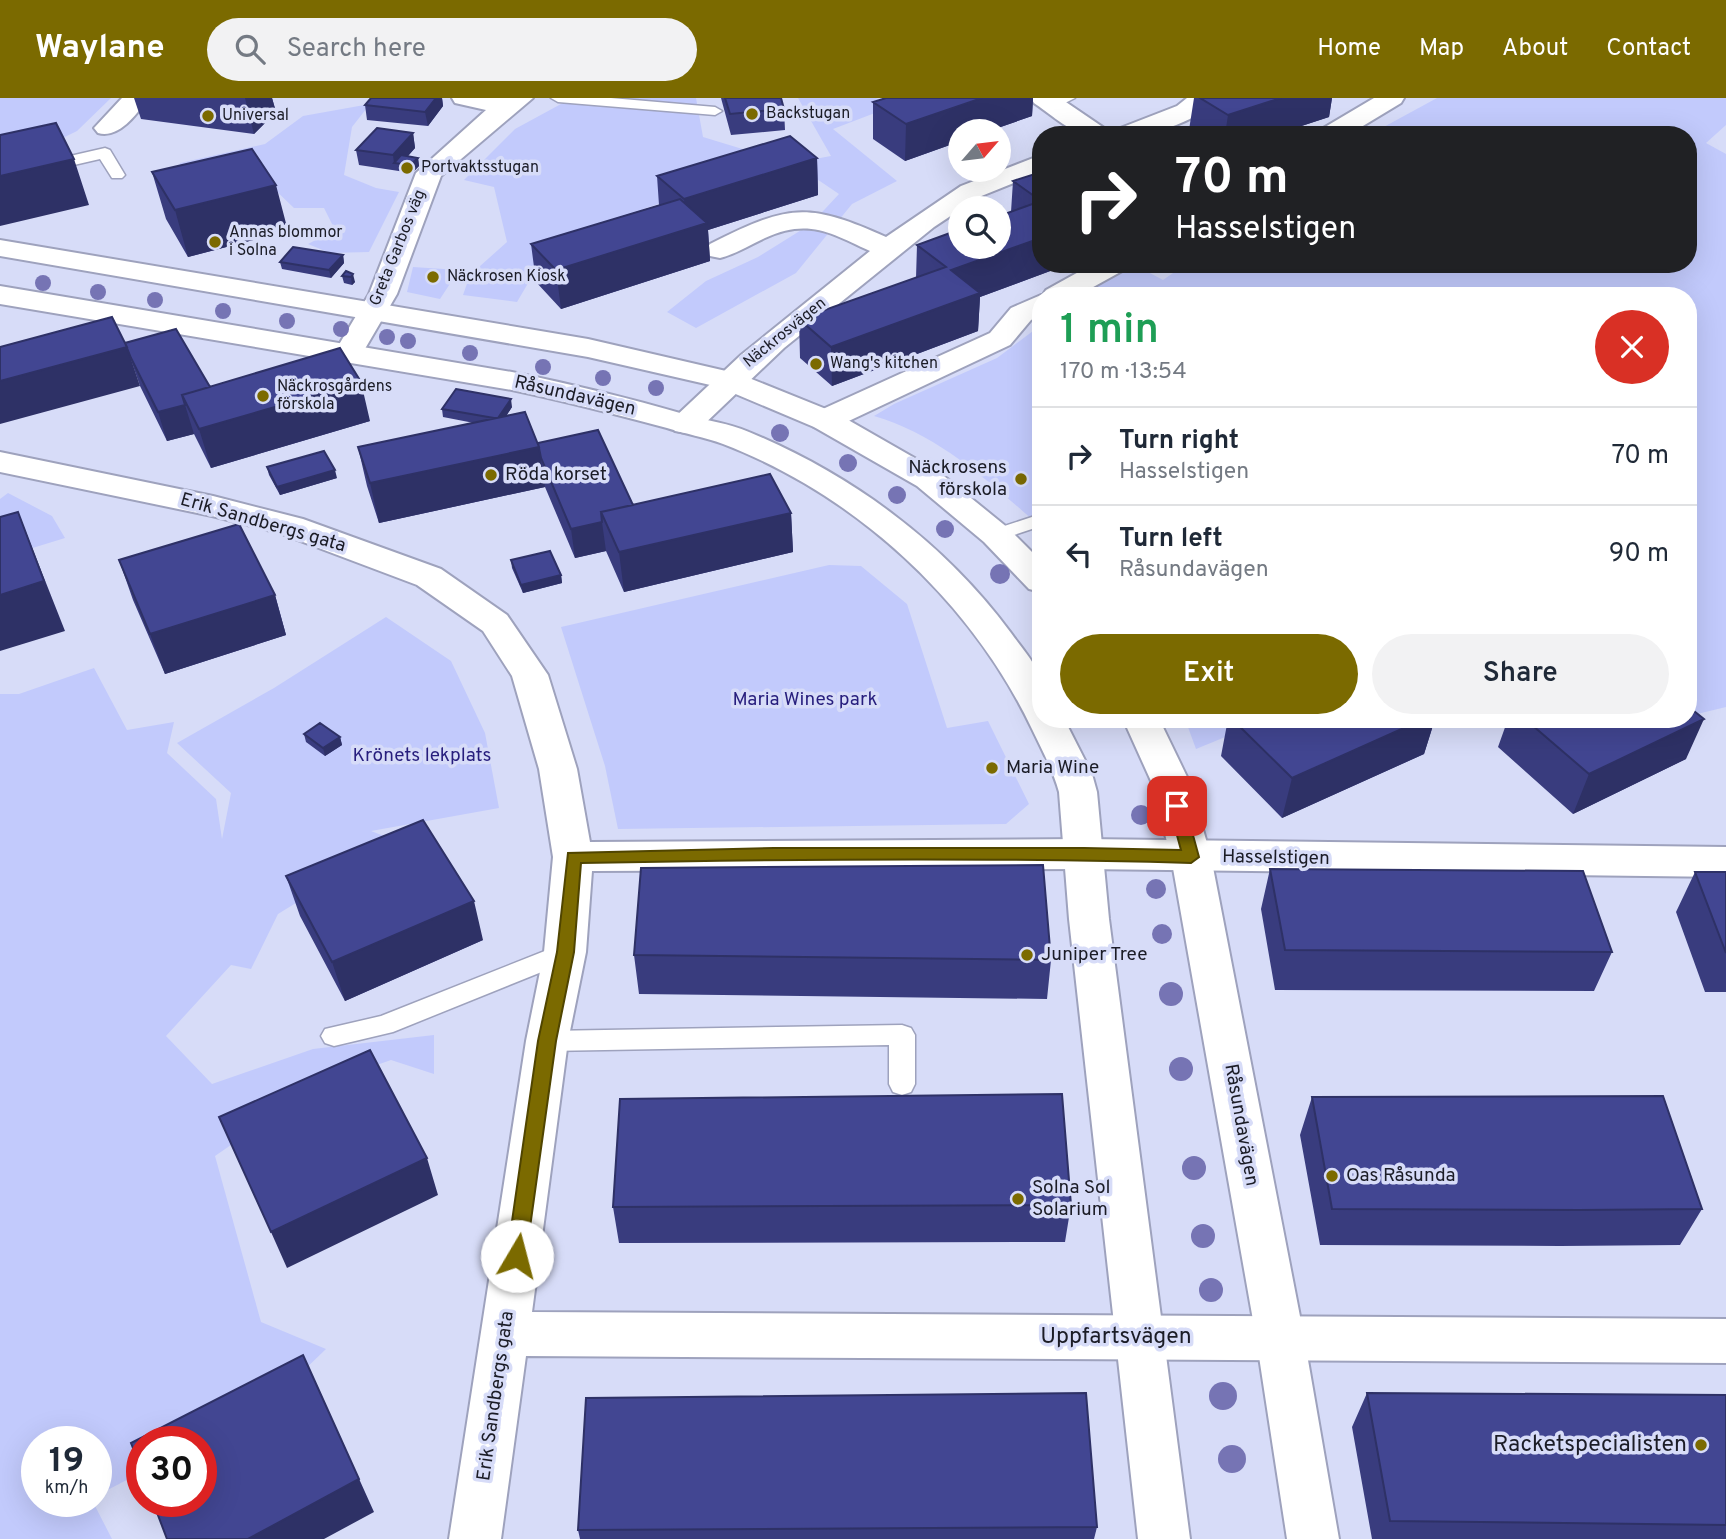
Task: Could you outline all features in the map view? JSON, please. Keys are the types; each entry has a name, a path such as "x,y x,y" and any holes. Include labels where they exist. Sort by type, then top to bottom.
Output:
{"street":[{"path":"107,128 136,98"},
{"path":"464,98 513,102"},
{"path":"1153,126 1185,111 1203,98"},
{"path":"1344,126 1392,98"},
{"path":"1054,100 1088,126"},
{"name":"Greta Garbos väg","path":"349,353 383,294 429,173 513,102"},
{"name":"Näckrosvägen","path":"686,424 728,380 890,249 954,202 985,184 1032,166"},
{"path":"720,250 796,219 819,221 890,249"},
{"path":"0,248 588,348 728,380 781,399 825,420 928,479 996,536 1032,572"},
{"path":"1073,287 1100,273"},
{"name":"Råsundavägen","path":"0,295 447,368 605,400 733,436 796,466 882,521 939,572 976,611 1032,696"},
{"path":"825,420 1000,339 1021,314 1032,308"},
{"name":"Erik Sandbergs gata","path":"0,462 213,506 333,540 429,577 495,623 530,675 558,769 573,858 565,952 547,1041 475,1539"},
{"path":"1050,728 1073,774 1078,792 1089,919 1164,1539"},
{"name":"Råsundavägen","path":"1144,728 1170,781 1191,857 1280,1337 1314,1539"},
{"name":"Hasselstigen","path":"573,858 774,854 1084,854 1726,862"},
{"name":"Uppfartsvägen","path":"506,1334 1726,1341"}],"lane":[{"path":"558,98 715,111"},
{"path":"0,177 105,153 117,175"},
{"path":"996,536 1032,523"},
{"path":"334,1036 384,1025 565,952"},
{"path":"547,1041 902,1035 902,1084"}],"green space":[{"path":"0,98 111,98 77,131 0,169"},
{"path":"572,98 696,98 703,137 749,151 782,165 831,156 798,98 876,98 888,108 833,129 897,181 852,204 796,273 696,328 667,312 706,281 758,257 811,224 839,194 802,169 748,174 643,209 632,231 537,268 517,302 463,295 470,275 507,242 494,187 464,180 515,129"},
{"path":"1437,98 1726,98 1726,125 1706,143 1726,154 1726,707 1697,714 1697,287 1096,287 1121,273 1150,273 1163,280 1173,273 1697,273 1697,126 1386,126"},
{"path":"370,104 352,127 344,175 376,188 399,192 369,252 330,253 308,244 335,230 324,208 294,208 269,184 176,189 180,163 265,144 303,116"},
{"path":"413,267 459,270 440,299 407,292"},
{"path":"1032,332 1032,519 984,478 943,448 898,424 874,416 894,404 997,358"},
{"path":"8,493 52,516 65,538 0,558 0,499"},
{"name":"Maria Wines park","path":"829,565 861,566 907,604 947,728 988,721 1029,804 1006,824 618,829 605,766 561,627"},
{"name":"Krönets lekplats","path":"386,617 451,661 485,733 499,808 371,831 397,841 278,914 251,969 231,965 166,1036 212,1084 313,1049 434,1035 434,1074 391,1060 317,1086 215,1156 261,1322 326,1349 272,1401 193,1426 126,1426 126,1480 112,1488 112,1426 21,1426 21,1517 101,1517 112,1539 0,1539 0,694 19,694 94,668 127,730 174,722 167,753 216,799 222,839 231,793 177,743 274,688"},
{"path":"1188,728 1247,728 1196,749"}],"building":[{"path":"371,98 436,98 425,112 365,105"},
{"path":"725,98 781,98 784,109 730,114"},
{"path":"886,98 982,98 906,124 873,102"},
{"path":"1200,98 1281,98 1228,115"},
{"path":"56,123 74,159 0,176 0,135"},
{"path":"377,128 413,133 393,155 356,150"},
{"path":"790,136 817,158 684,199 657,176"},
{"path":"252,149 276,185 175,210 152,172"},
{"path":"401,155 418,158 410,165 394,163"},
{"path":"1032,175 1032,195 1013,181"},
{"path":"680,199 707,223 556,270 531,244"},
{"path":"1032,204 1032,241 1011,249 1011,212"},
{"path":"948,234 948,259 982,259 951,270 980,293 831,347 799,319 946,267 917,245"},
{"path":"293,247 343,255 329,270 280,262"},
{"path":"346,271 353,274 351,277 342,276"},
{"path":"112,317 127,347 0,381 0,347"},
{"path":"176,329 210,387 182,395 185,405 158,412 125,343"},
{"path":"340,348 361,382 199,429 182,395"},
{"path":"456,389 511,399 498,418 442,409"},
{"path":"525,412 539,447 370,483 358,447"},
{"path":"598,430 633,505 601,512 602,522 571,529 541,458 538,443"},
{"path":"324,451 335,470 277,487 267,467"},
{"path":"770,474 791,513 619,552 601,512"},
{"path":"18,512 44,581 0,595 0,517"},
{"path":"239,524 275,595 150,634 119,560"},
{"path":"550,551 561,575 521,585 511,560"},
{"path":"1697,713 1704,719 1697,722"},
{"path":"320,723 340,737 323,748 304,734"},
{"path":"1241,728 1404,728 1292,778"},
{"path":"1535,728 1685,728 1589,774"},
{"path":"423,820 474,901 332,962 286,876"},
{"path":"1043,865 1051,960 634,955 641,868"},
{"path":"1270,869 1583,871 1612,952 1285,950"},
{"path":"1695,872 1726,872 1726,953"},
{"path":"370,1050 427,1158 271,1232 219,1117"},
{"path":"1062,1094 1071,1205 613,1207 620,1099"},
{"path":"1663,1096 1702,1209 1332,1209 1312,1097"},
{"path":"303,1355 359,1479 248,1539 167,1539 159,1517 217,1517 217,1426 164,1426"},
{"path":"1086,1393 1097,1527 578,1530 586,1398"},
{"path":"1367,1393 1726,1395 1726,1525 1390,1521"}],"place":[{"name":"Backstugan","path":"752,114"},
{"name":"Universal","path":"208,116"},
{"name":"Portvaktsstugan","path":"407,168"},
{"name":"Annas blommor i Solna","path":"215,242"},
{"name":"Näckrosen Kiosk","path":"433,277"},
{"name":"Wang's kitchen","path":"816,364"},
{"name":"Näckrosgårdens förskola","path":"263,396"},
{"name":"Röda korset","path":"491,475"},
{"name":"Näckrosens förskola","path":"1021,479"},
{"name":"Maria Wine","path":"992,768"},
{"name":"Juniper Tree","path":"1027,955"},
{"name":"Oas Råsunda","path":"1332,1176"},
{"name":"Solna Sol Solarium","path":"1018,1199"},
{"name":"Racketspecialisten","path":"1701,1445"}],"route":[{"path":"517,1256 547,1041 565,952 573,858 774,854 1084,854 1191,857 1177,806"}]}
